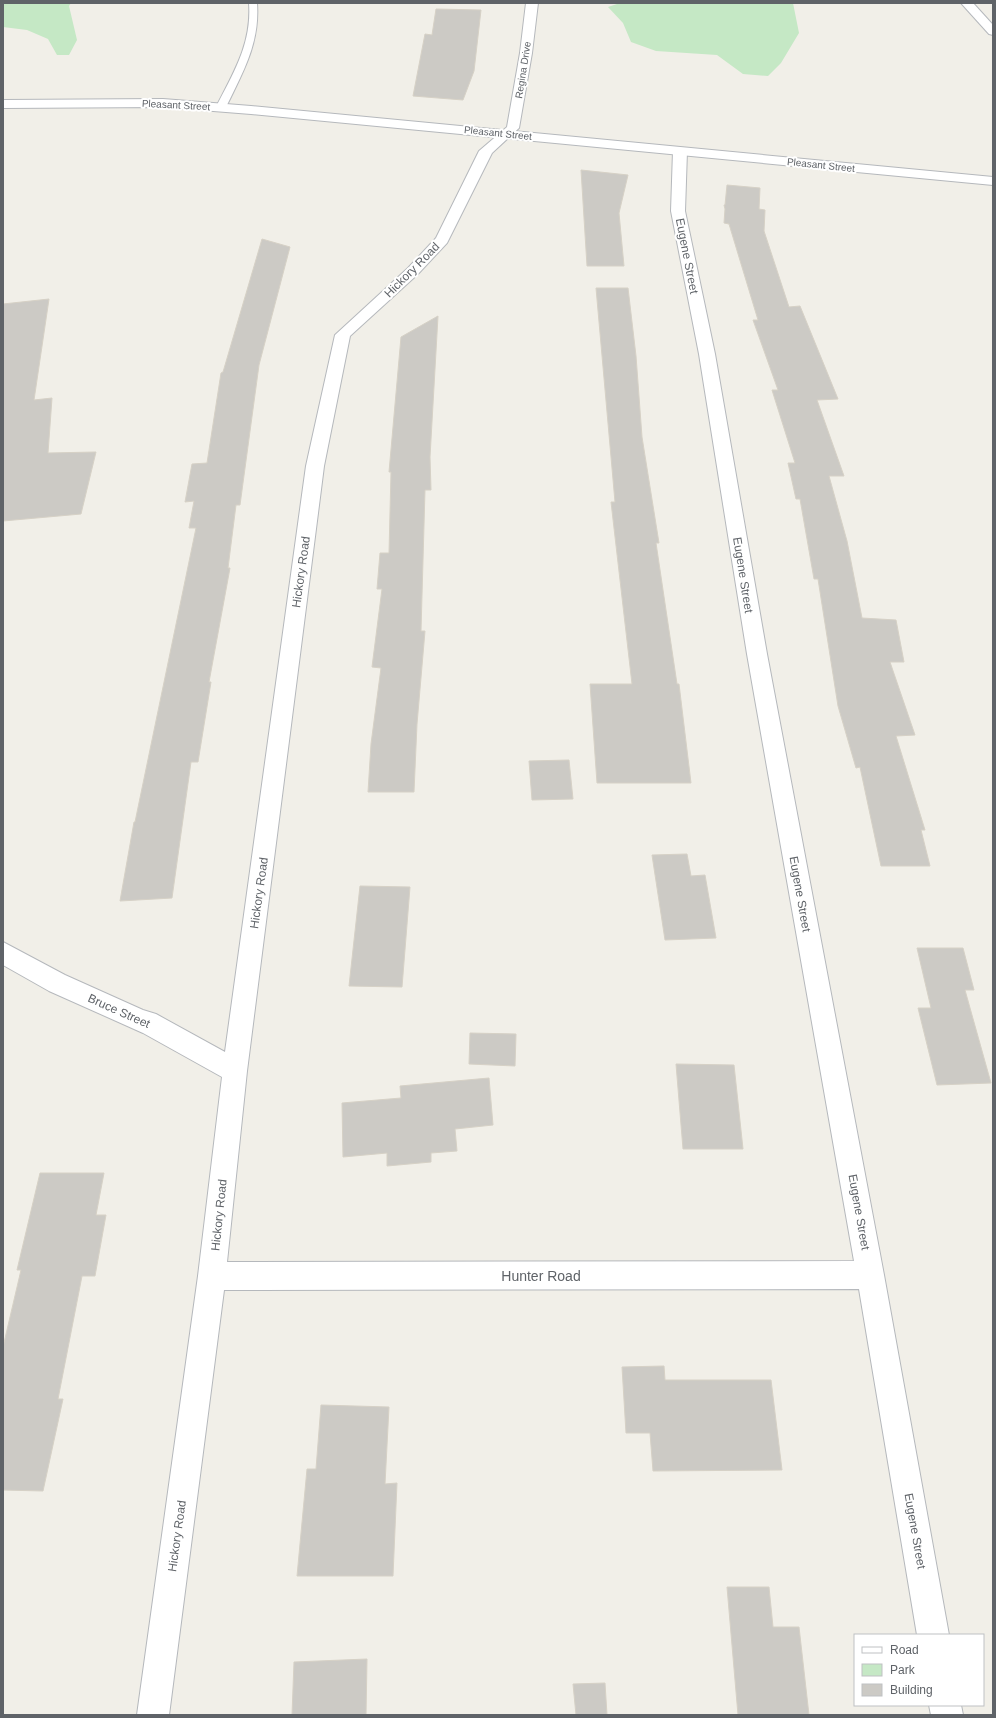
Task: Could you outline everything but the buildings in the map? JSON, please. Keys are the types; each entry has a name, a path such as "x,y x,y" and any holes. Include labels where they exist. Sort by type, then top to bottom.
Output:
{"street":[{"name":"Regina Drive","path":"506,134 513,128 526,53 532,3"},
{"path":"967,3 993,32"},
{"name":"Pleasant Street","path":"3,104 162,103 506,134 993,181"},
{"name":"Hickory Road","path":"153,1715 212,1276 235,1071 315,466 343,335 413,271 442,240 486,151 506,134"},
{"name":"Eugene Street","path":"680,151 678,211 707,354 756,654 870,1276 933,1634"},
{"name":"Bruce Street","path":"3,952 57,983 141,1021 147,1022 235,1071"},
{"name":"Hunter Road","path":"212,1276 870,1276"}],"lane":[{"path":"221,108 250,46 255,17 253,3"}],"green space":[{"path":"3,3 71,3 69,6 77,40 69,55 57,55 48,39 27,30 3,27"},
{"path":"620,3 793,3 799,33 781,63 768,76 743,74 717,55 656,51 631,42 623,23 608,7"}]}
